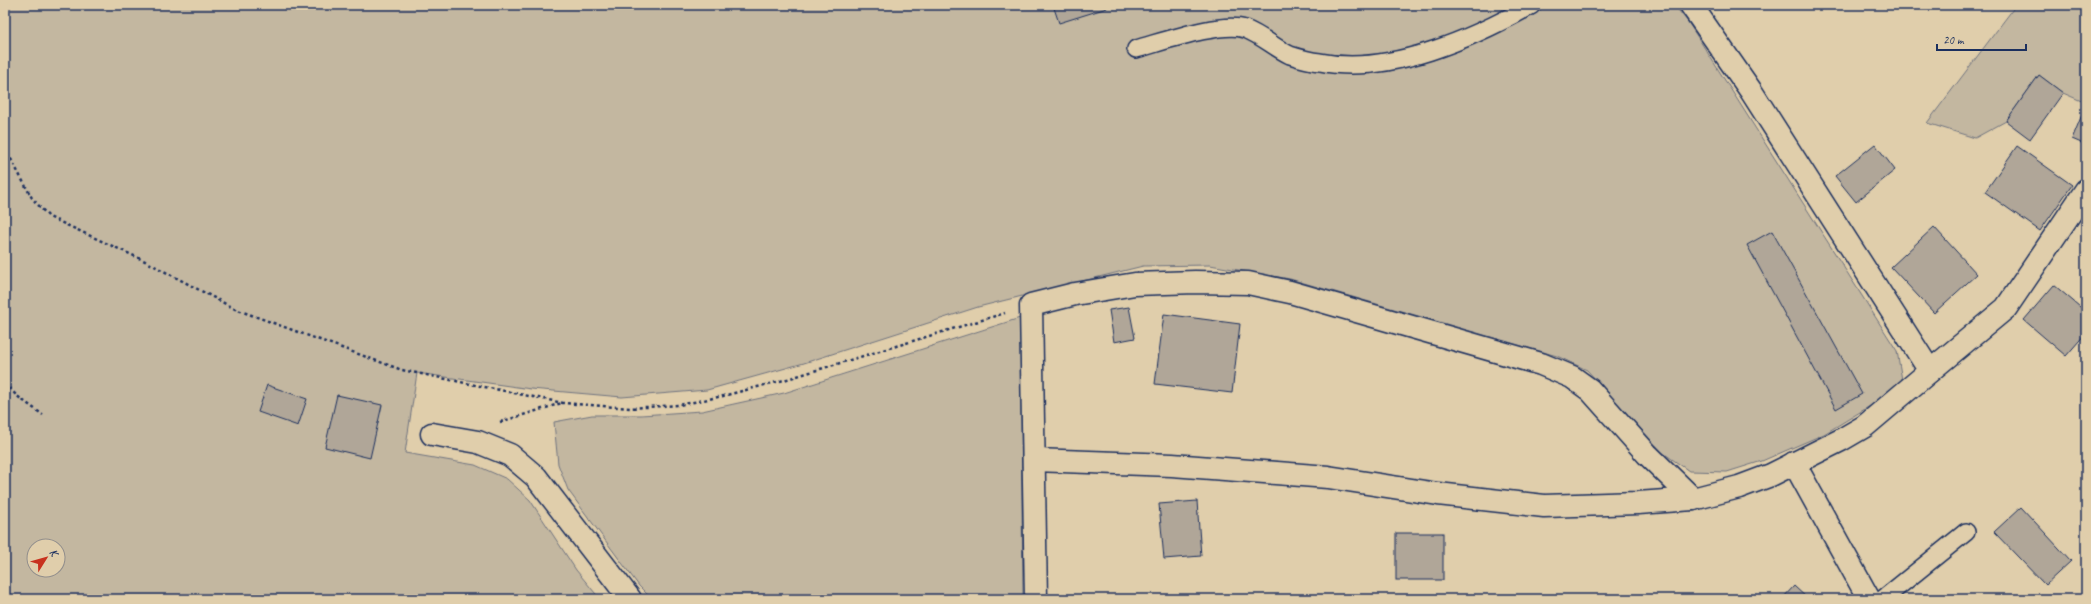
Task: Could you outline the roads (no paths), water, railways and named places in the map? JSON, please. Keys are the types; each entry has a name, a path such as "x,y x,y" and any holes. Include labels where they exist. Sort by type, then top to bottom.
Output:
{"street":[{"path":"1691,5 1751,91 1930,371"},
{"path":"1034,460 1172,465 1328,477 1438,494 1544,506 1638,503 1693,498 1738,487 1771,475 1865,426 2006,308 2086,190"},
{"path":"1036,599 1031,305 1075,294 1135,284 1195,282 1248,283 1290,292 1541,364 1572,377 1590,390 1647,454 1693,498"},
{"path":"432,434 478,442 510,455 531,473 630,599"},
{"path":"1794,463 1869,599"}],"lane":[{"path":"1136,49 1224,27 1245,29 1290,54 1320,63 1351,65 1394,61 1434,51 1508,19 1532,5"},
{"path":"1883,599 1966,532"}]}
